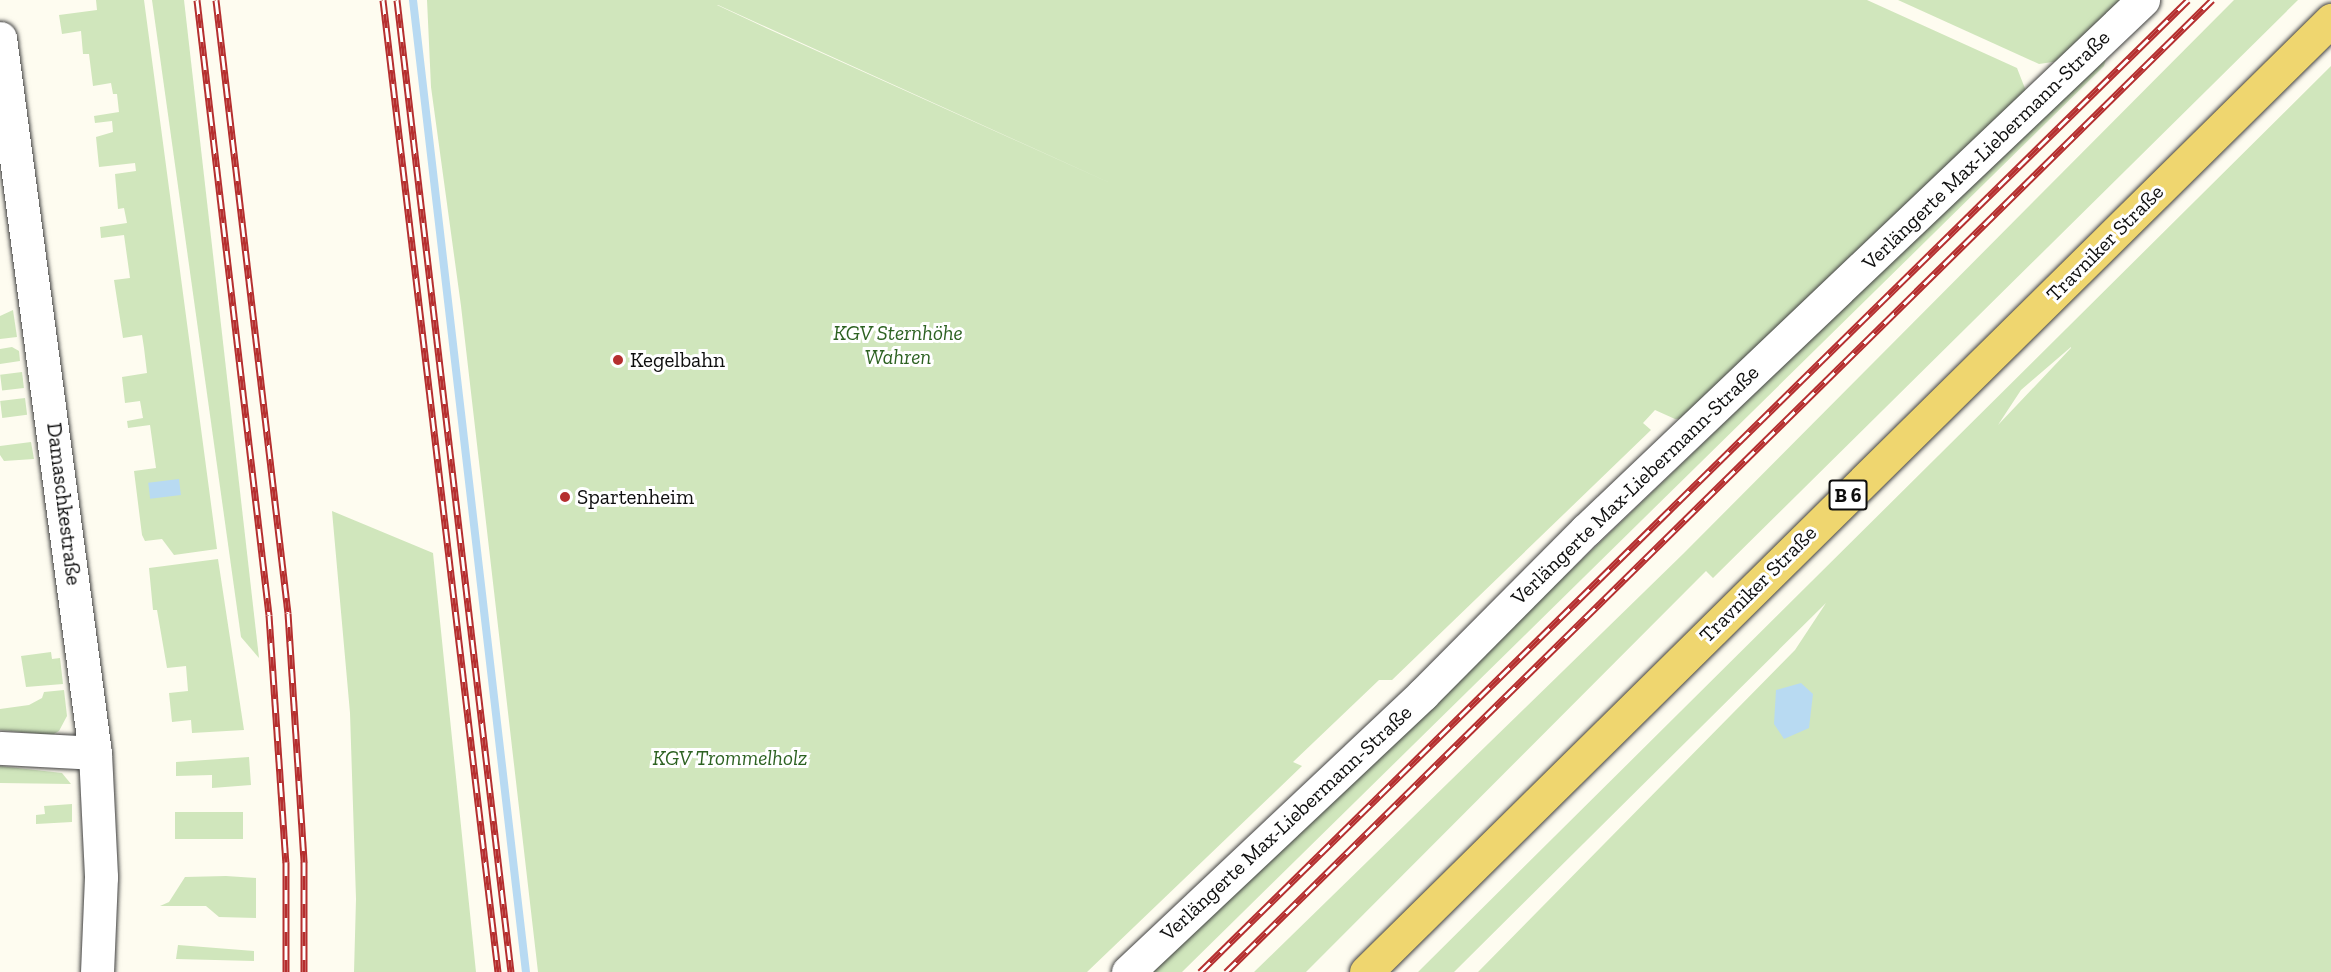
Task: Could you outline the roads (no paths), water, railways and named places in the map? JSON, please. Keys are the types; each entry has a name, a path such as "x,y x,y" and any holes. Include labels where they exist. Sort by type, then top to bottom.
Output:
{"main road":[{"name":"Travniker Straße","path":"1366,972 2331,20"}],"street":[{"name":"Verlängerte Max-Liebermann-Straße","path":"1128,972 1423,694 1586,530 2143,0"},
{"name":"Damaschkestraße","path":"0,38 6,133 95,753 101,877 97,972"},
{"path":"0,748 95,753"}],"water":[{"path":"179,479 181,495 150,499 148,483"},
{"path":"1801,683 1813,694 1809,728 1784,739 1774,724 1776,690"}],"waterway":[{"path":"413,0 526,972"}],"railway":[{"path":"197,0 269,615 286,862 286,972"},
{"path":"216,0 288,613 304,862 304,972"},
{"path":"383,0 498,972"},
{"path":"397,0 511,972"},
{"path":"1200,972 2188,0"},
{"path":"1226,972 2212,0"}],"place":[{"name":"Kegelbahn","path":"618,360"},
{"name":"Spartenheim","path":"565,497"}],"park label":[{"name":"KGV Sternhöhe Wahren","path":"898,345"},
{"name":"KGV Trommelholz","path":"730,758"}]}
